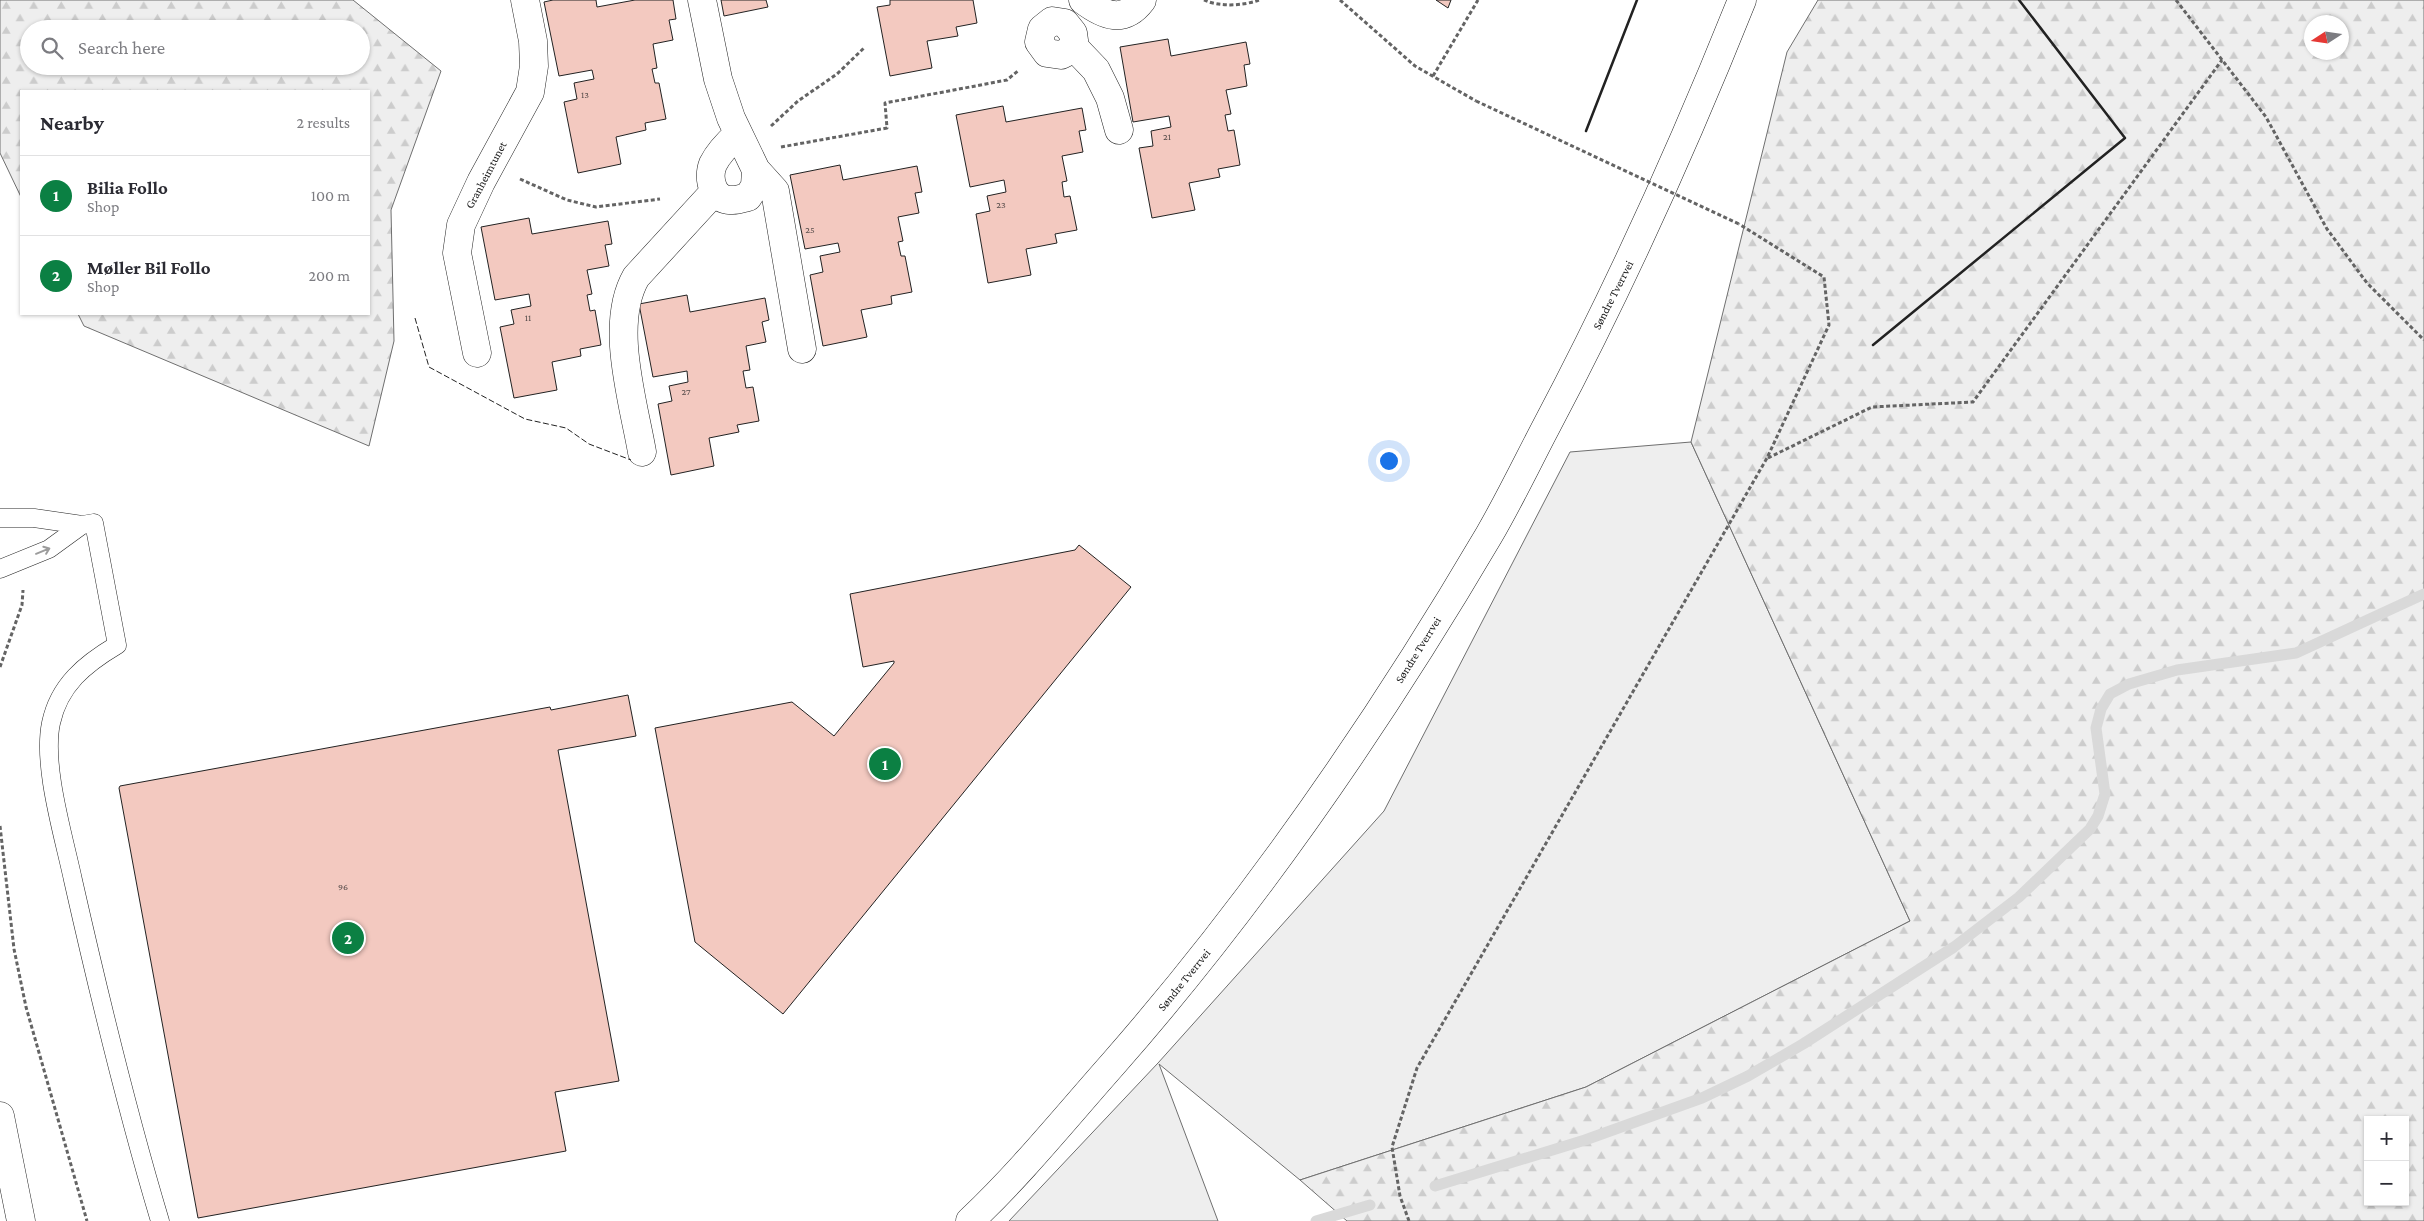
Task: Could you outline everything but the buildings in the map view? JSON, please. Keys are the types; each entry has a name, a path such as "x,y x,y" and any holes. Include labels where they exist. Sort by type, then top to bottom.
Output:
{"main road":[{"name":"Granheimtunet","path":"477,353 457,253 461,225 530,92 534,66 533,41 525,0"},
{"path":"702,0 718,79 747,151 755,186 748,197 732,201 721,198 713,188 710,174 713,164 722,150 747,151"},
{"path":"1083,0 1104,14 1123,15 1136,8 1142,0"},
{"name":"Søndre Tverrvei","path":"970,1221 1067,1116 1142,1030 1228,926 1331,784 1407,670 1491,532 1629,264 1707,87 1742,0"},
{"path":"1056,11 1073,33 1075,48 1096,70 1110,98 1119,130"},
{"path":"747,151 774,191 802,349"},
{"path":"642,452 623,341 624,310 627,292 636,277 713,188"},
{"path":"0,1116 21,1221"}],"lane":[{"path":"0,518 34,518 82,525 94,523 116,645 96,657 65,686 56,704 50,725 50,758 60,823 98,993 135,1138 160,1221"},
{"path":"0,569 49,550 82,525"}],"path":[{"path":"1204,0 1215,5 1251,3 1258,0"},
{"path":"1340,0 1415,66 1476,101 1739,224 1824,277 1829,325 1767,458 1417,1068 1392,1147 1400,1196 1409,1221"},
{"path":"1433,76 1478,0"},
{"path":"2176,0 2266,117 2327,229 2367,283 2424,340"},
{"path":"747,151 798,101 836,74 865,47"},
{"path":"1767,458 1872,407 1973,402 2222,60"},
{"path":"747,151 887,128 885,104 1007,80 1022,68"},
{"path":"490,166 567,200 596,207 654,201 713,188"},
{"path":"0,667 22,605 23,594 18,561"},
{"path":"0,826 14,949 26,1007 87,1221"}],"green space":[{"path":"0,0 353,0 441,71 391,210 394,341 369,446 84,326 78,315 370,315 370,90 20,90 20,195 0,153"},
{"path":"1818,0 2424,0 2424,1221 1347,1221 1300,1180 1586,1087 1910,921 1691,442 1787,52"},
{"path":"1691,442 1910,921 1586,1087 1300,1180 1159,1064 1218,1221 1009,1221 1158,1063 1384,811 1570,452"}],"waterway":[{"path":"1435,1186 1585,1140 1702,1098 1748,1076 1803,1044 1954,947 2019,897 2090,829 2098,816 2105,794 2096,728 2101,709 2110,694 2129,684 2177,670 2296,653 2424,594"},
{"path":"1316,1221 1370,1205"}],"fence":[{"path":"415,318 429,367 525,419 566,428 589,444 631,460"}],"wall":[{"path":"1586,131 1637,0"},
{"path":"1873,345 2125,138 2019,0"}],"place":[{"name":"Bilia Follo","path":"885,764"},
{"name":"Møller Bil Follo","path":"348,938"}]}
